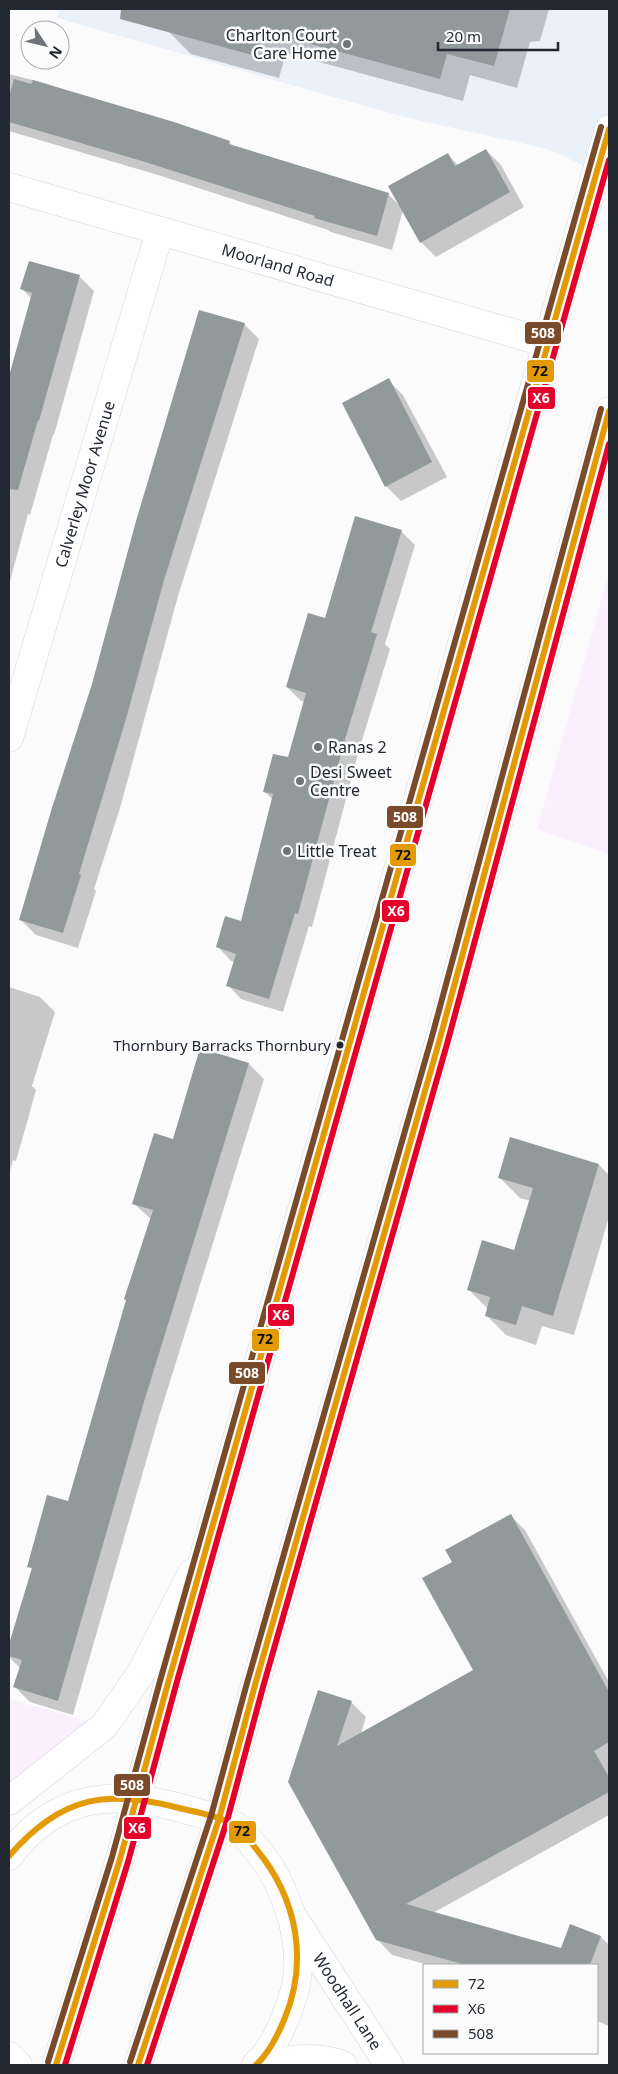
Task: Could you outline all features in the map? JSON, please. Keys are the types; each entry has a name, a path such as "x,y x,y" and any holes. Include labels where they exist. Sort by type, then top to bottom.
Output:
{"main road":[{"path":"56,2065 137,1800 609,129"},
{"name":"Moorland Road","path":"9,186 547,343"},
{"name":"Calverley Moor Avenue","path":"9,738 160,231"},
{"path":"138,2065 219,1819 247,1714 439,1042 609,411"},
{"path":"9,1801 104,1726 141,1673 209,1540"},
{"path":"9,1856 34,1827 59,1810 84,1802 112,1798 171,1805 219,1819 238,1829 262,1854 278,1880 290,1913 297,1948 296,1984 288,2012 275,2039 257,2064"},
{"name":"Woodhall Lane","path":"290,1913 388,2065"},
{"path":"9,2056 18,2065"},
{"path":"257,2064 292,2059 329,2060 343,2065"}],"shaded area":[{"path":"60,9 609,9 609,129 597,172 548,149 404,117 70,22 70,20 57,18"},
{"path":"609,573 609,854 537,829"},
{"path":"9,1699 104,1726 9,1801"}],"building":[{"path":"121,9 510,9 494,66 447,54 440,79 263,31 256,56 120,19"},
{"path":"14,79 31,84 33,80 174,122 230,141 229,144 389,193 377,236 314,218 315,216 142,161 9,122 9,97"},
{"path":"486,149 510,192 420,243 388,186 448,153 455,166"},
{"path":"29,261 80,275 18,490 9,489 9,376 32,293 20,289"},
{"path":"199,310 245,323 164,580 126,719 63,933 19,920 51,811 92,684 136,521"},
{"path":"389,378 432,462 385,487 342,403"},
{"path":"355,516 402,530 371,632 377,634 346,736 298,914 295,913 269,999 226,986 236,954 216,947 225,916 241,921 273,794 263,792 273,754 288,757 306,693 286,687 308,613 325,618"},
{"path":"200,1048 249,1063 143,1405 58,1701 13,1687 22,1660 9,1656 9,1644 32,1568 27,1567 47,1495 68,1501 126,1300 124,1299 153,1210 132,1204 154,1133 173,1139"},
{"path":"510,1137 599,1164 553,1316 522,1306 516,1325 485,1316 490,1297 467,1290 482,1240 514,1250 533,1188 498,1178"},
{"path":"511,1514 609,1692 609,1742 594,1751 609,1777 609,1792 406,1904 561,1948 570,1924 601,1936 590,1964 462,1964 376,1940 288,1782 318,1690 352,1701 337,1746 473,1670 422,1578 452,1562 445,1550"}],"transit line":[{"name":"508","path":"48,2062 112,1857 160,1681 601,127"},
{"name":"72","path":"56,2065 120,1859 168,1683 609,129"},
{"name":"X6","path":"65,2065 128,1862 176,1685 609,160"},
{"name":"508","path":"130,2062 211,1816 247,1683 431,1040 601,409"},
{"name":"72","path":"138,2065 219,1819 255,1685 439,1042 609,411"},
{"name":"X6","path":"147,2065 227,1821 263,1687 447,1044 609,444"},
{"name":"72","path":"9,1856 48,1820 67,1809 87,1802 108,1799 131,1799 197,1812 220,1818 240,1829 271,1869 282,1889 295,1931 297,1953 292,1998 284,2020 272,2044 256,2065"}],"place":[{"name":"Charlton Court Care Home","path":"347,44"},
{"name":"Ranas 2","path":"318,747"},
{"name":"Desi Sweet Centre","path":"300,781"},
{"name":"Little Treat","path":"287,851"},
{"name":"Thornbury Barracks Thornbury","path":"340,1045"}]}
